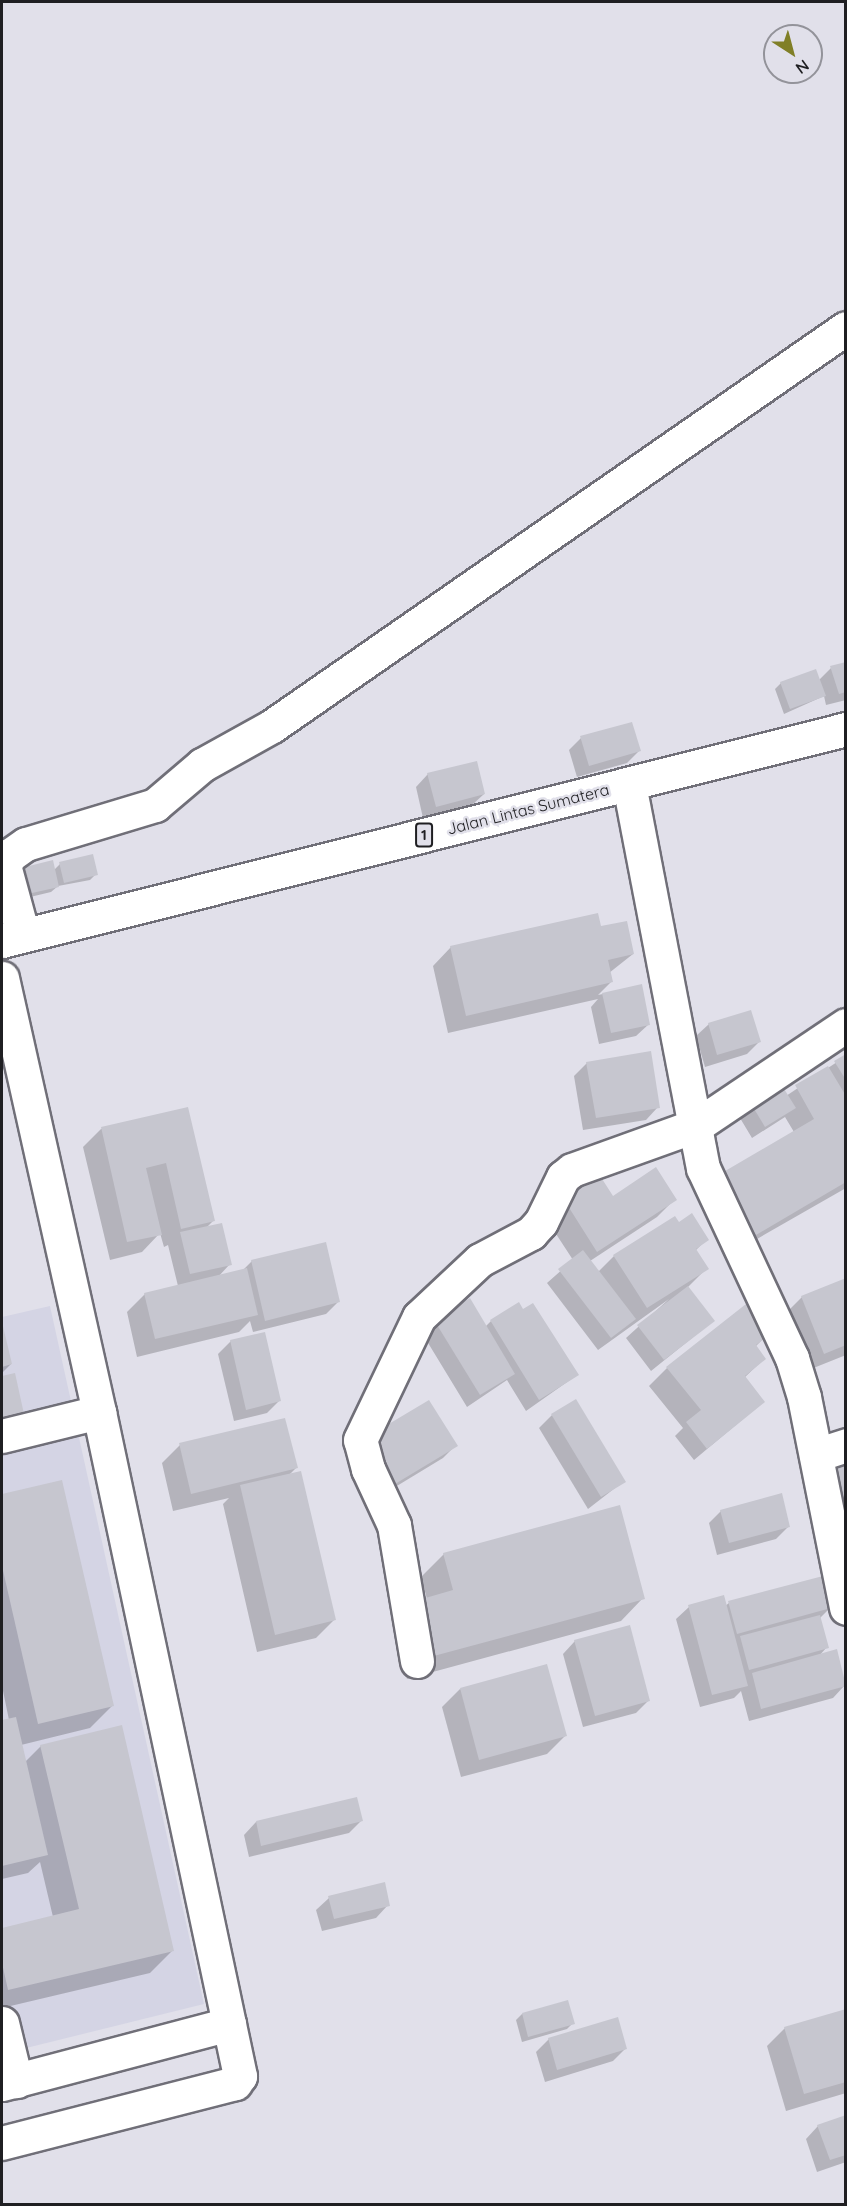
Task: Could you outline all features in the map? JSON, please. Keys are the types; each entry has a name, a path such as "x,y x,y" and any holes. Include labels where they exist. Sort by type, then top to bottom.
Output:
{"main road":[{"path":"12,938 4,865 10,855 26,844 155,805 202,765 272,726 846,328"},
{"name":"Jalan Lintas Sumatera","path":"12,938 846,729"},
{"path":"629,784 697,1125 703,1168 792,1358 831,1450 846,1608"},
{"path":"2,978 99,1412 240,2076 235,2083 2,2143"},
{"path":"417,1661 394,1525 368,1469 360,1440 401,1348 419,1317 456,1279 480,1260 536,1227 563,1177 572,1170 697,1125 846,1025"},
{"path":"2,1436 99,1412"},
{"path":"2,2023 9,2082 228,2024"}],"shaded area":[{"path":"50,1306 204,2004 2,2054 2,1317"}],"building":[{"path":"846,662 846,692 839,694 830,666"},
{"path":"816,669 826,696 790,709 780,682"},
{"path":"632,722 641,751 589,766 580,736"},
{"path":"477,761 485,794 436,807 427,773"},
{"path":"93,854 98,875 64,883 59,862"},
{"path":"53,860 59,887 32,893 25,867"},
{"path":"598,913 601,926 627,921 634,954 608,960 613,982 466,1016 450,946"},
{"path":"642,984 650,1025 611,1033 602,993"},
{"path":"751,1010 761,1042 717,1055 708,1023"},
{"path":"651,1051 660,1108 596,1118 586,1062"},
{"path":"846,1054 846,1080 834,1061"},
{"path":"828,1066 846,1096 846,1182 756,1235 720,1174 814,1119 795,1085"},
{"path":"776,1076 796,1108 765,1127 745,1094"},
{"path":"188,1107 215,1221 181,1229 166,1163 146,1168 162,1235 127,1242 101,1127"},
{"path":"656,1167 677,1200 597,1252 561,1195 597,1171 613,1196"},
{"path":"692,1213 709,1240 696,1249 709,1269 647,1308 613,1255 675,1216 679,1222"},
{"path":"222,1223 232,1265 190,1274 180,1232"},
{"path":"326,1242 340,1302 265,1321 251,1260"},
{"path":"583,1250 636,1319 611,1338 558,1269"},
{"path":"247,1268 258,1315 155,1339 144,1293"},
{"path":"846,1278 846,1345 824,1354 801,1296"},
{"path":"688,1286 715,1321 664,1360 637,1325"},
{"path":"470,1298 515,1374 480,1395 434,1320"},
{"path":"519,1302 523,1309 533,1303 579,1375 539,1400 490,1320"},
{"path":"746,1304 770,1334 756,1345 766,1359 745,1376 765,1402 707,1449 686,1422 701,1410 666,1367"},
{"path":"2,1322 12,1364 2,1367"},
{"path":"265,1332 281,1401 246,1410 230,1340"},
{"path":"15,1373 24,1414 2,1419 2,1376"},
{"path":"576,1399 626,1482 601,1497 551,1414"},
{"path":"429,1400 458,1446 395,1484 367,1437"},
{"path":"285,1418 298,1468 191,1494 179,1443"},
{"path":"846,1457 846,1518 840,1519 830,1460"},
{"path":"301,1471 336,1620 275,1635 240,1485"},
{"path":"62,1480 114,1706 38,1724 2,1566 2,1494"},
{"path":"782,1493 790,1527 729,1543 720,1510"},
{"path":"620,1505 645,1599 430,1657 415,1601 453,1590 443,1553"},
{"path":"823,1576 831,1608 737,1634 728,1601"},
{"path":"724,1595 748,1686 712,1695 688,1605"},
{"path":"820,1615 829,1648 749,1670 740,1636"},
{"path":"630,1625 650,1701 595,1716 574,1640"},
{"path":"837,1649 846,1686 761,1709 752,1673"},
{"path":"547,1664 567,1736 479,1760 460,1688"},
{"path":"16,1717 48,1855 2,1866 2,1720"},
{"path":"122,1725 174,1951 8,1990 2,1963 2,1928 79,1909 40,1745"},
{"path":"357,1797 363,1821 261,1846 256,1821"},
{"path":"385,1882 390,1906 334,1919 328,1896"},
{"path":"568,2000 575,2024 528,2037 522,2013"},
{"path":"846,2009 846,2082 804,2094 784,2027"},
{"path":"618,2017 627,2049 557,2070 548,2038"},
{"path":"846,2115 846,2155 830,2160 817,2125"}]}
